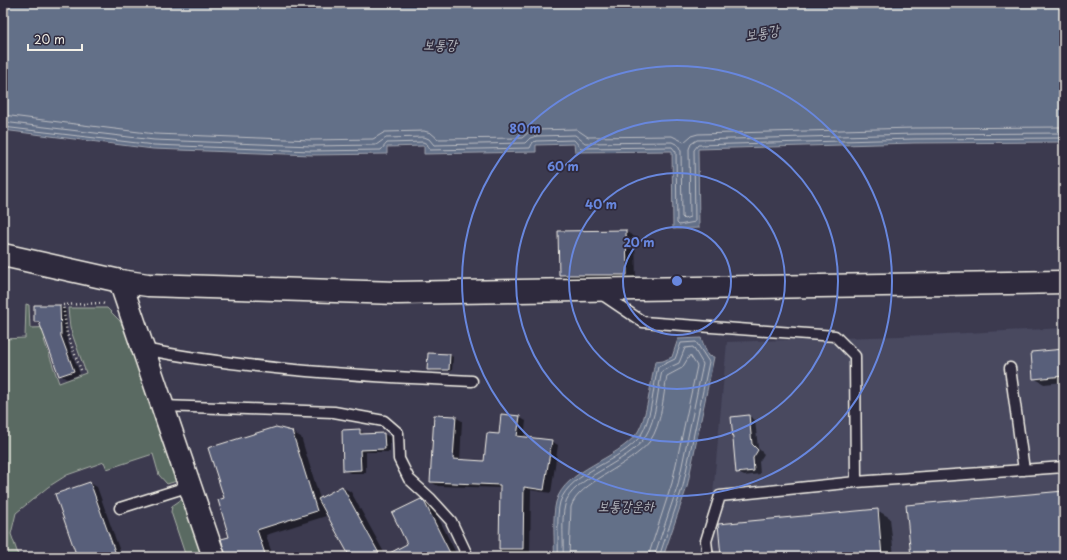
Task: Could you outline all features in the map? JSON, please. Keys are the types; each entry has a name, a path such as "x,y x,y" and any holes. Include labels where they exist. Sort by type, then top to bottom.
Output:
{"main road":[{"path":"3,255 120,281 148,285 397,293 1064,282"},
{"path":"120,281 214,557"}],"lane":[{"path":"594,289 643,322 835,336 855,356 856,482"},
{"path":"143,349 197,360 367,376 472,381"},
{"path":"1010,368 1024,470"},
{"path":"163,406 334,412 384,421 398,432 399,459 409,479 431,499 451,521 468,557"},
{"path":"708,557 706,541 720,496 856,482 1064,467"},
{"path":"120,508 190,486"}],"shaded area":[{"path":"1064,328 1064,557 697,557 712,505 727,342 927,335"}],"green space":[{"path":"26,304 29,305 30,328 61,327 61,334 44,340 59,383 86,373 70,328 68,308 107,308 120,321 125,331 177,481 167,484 159,475 153,454 107,469 104,462 67,475 48,487 16,513 11,534 19,557 3,557 3,477 7,475 3,444 3,339 25,338"},
{"path":"182,499 202,557 186,557 171,512 172,506"}],"water":[{"name":"보통강","path":"3,3 1064,3 1064,142 914,143 698,149 699,228 673,229 672,151 575,152 574,144 536,145 536,152 424,154 424,146 387,147 387,154 312,155 153,149 3,130"},
{"name":"보통강운하","path":"701,338 708,356 714,357 687,487 663,557 554,557 555,508 561,491 580,473 617,451 637,433 646,409 655,362 663,361 672,357 678,339"}],"building":[{"path":"626,230 627,275 559,275 558,231"},
{"path":"34,305 60,305 61,336 74,371 59,376 39,322 34,322"},
{"path":"1064,349 1064,376 1033,379 1031,352"},
{"path":"428,353 450,354 449,370 427,370"},
{"path":"501,414 520,416 517,436 552,440 544,490 524,487 523,549 499,549 500,485 430,482 434,415 456,416 453,459 484,461 487,433 499,434"},
{"path":"749,415 752,444 758,450 753,458 754,471 736,473 731,417"},
{"path":"276,427 292,431 317,511 257,530 266,557 226,557 221,539 229,537 218,500 224,498 208,448"},
{"path":"360,429 360,434 384,433 385,449 360,450 361,470 343,471 342,430"},
{"path":"90,482 117,557 77,557 55,494"},
{"path":"342,486 381,557 350,557 318,499"},
{"path":"1064,491 1064,557 911,557 906,505"},
{"path":"421,499 425,503 452,557 382,557 407,544 392,513"},
{"path":"878,509 882,557 721,557 718,524"}]}
